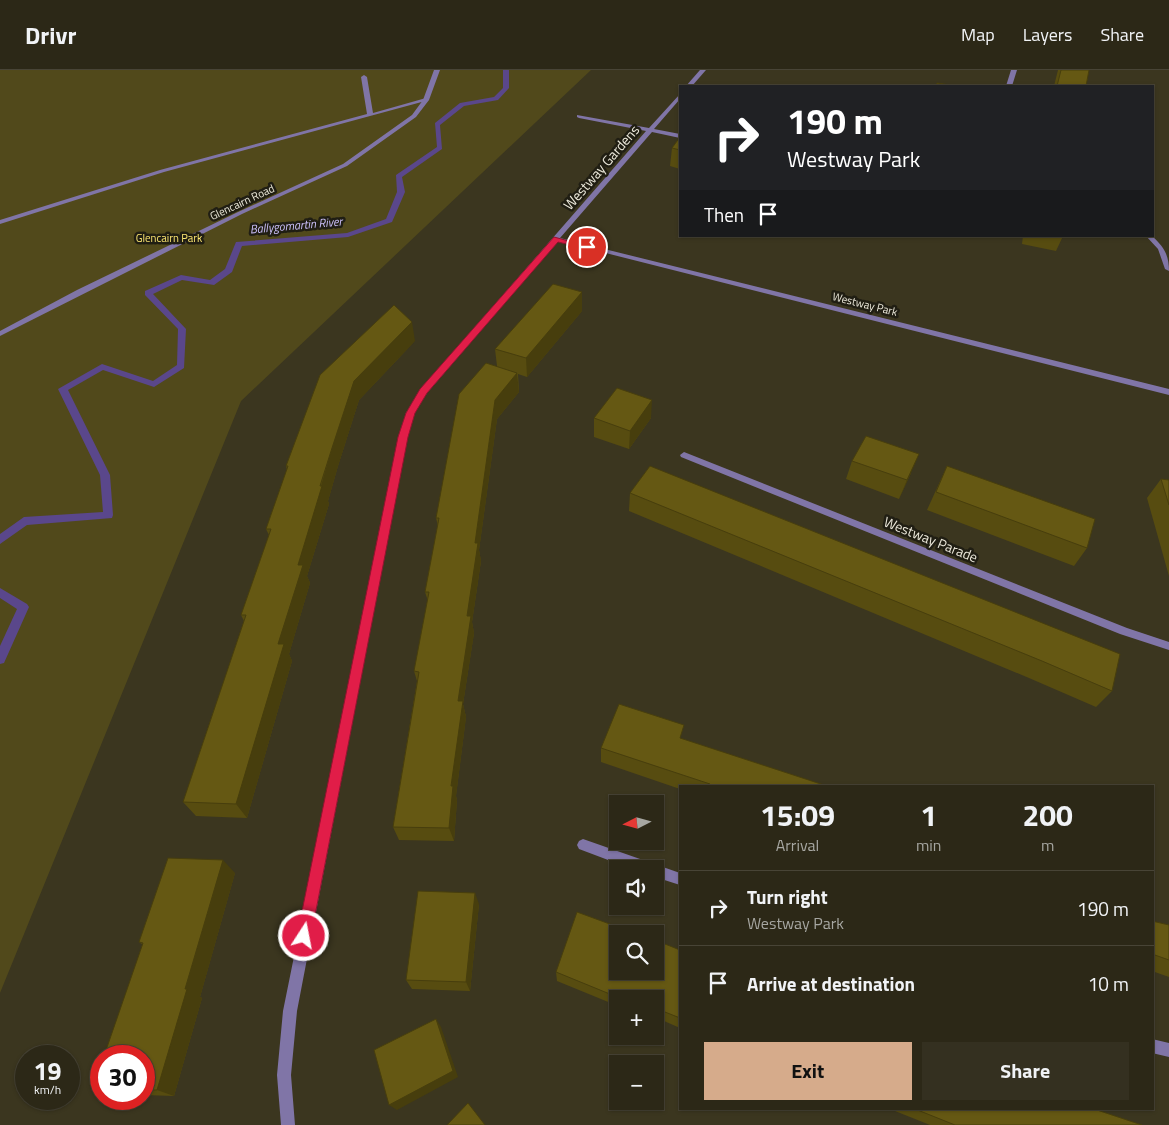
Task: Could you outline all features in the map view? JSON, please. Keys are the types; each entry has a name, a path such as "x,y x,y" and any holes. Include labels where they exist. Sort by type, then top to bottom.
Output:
{"street":[{"name":"Glencairn Road","path":"0,334 80,292 345,165 414,116 426,100 437,70"},
{"path":"689,85 702,70"},
{"path":"1009,85 1014,70"},
{"path":"364,77 370,114"},
{"name":"Westway Gardens","path":"288,1125 284,1075 290,1011 403,437 410,413 424,391 679,97"},
{"path":"0,222 162,171 426,100"},
{"path":"579,116 679,136"},
{"path":"1150,237 1161,248 1169,269"},
{"name":"Westway Park","path":"556,239 1169,392"},
{"name":"Westway Parade","path":"684,455 1124,631 1169,646"},
{"path":"583,845 625,860"},
{"path":"664,874 679,879"},
{"path":"1154,1046 1169,1050"}],"green space":[{"name":"Glencairn Park","path":"0,70 591,70 241,401 0,993"}],"building":[{"path":"1061,70 1089,70 1086,85 1057,85"},
{"path":"679,138 679,150 672,148"},
{"path":"553,284 582,292 526,358 495,349"},
{"path":"394,305 412,322 354,381 320,486 322,486 298,565 303,565 278,644 284,644 236,804 183,802 246,615 241,615 271,529 266,529 288,466 286,466 320,375"},
{"path":"486,363 517,373 495,400 475,543 478,543 467,616 471,616 458,701 463,701 451,786 453,786 449,828 393,827 419,672 414,671 429,592 425,592 439,518 436,518 459,394"},
{"path":"617,388 652,400 630,431 594,418"},
{"path":"866,436 919,454 907,480 852,461"},
{"path":"650,466 1120,654 1112,691 630,493"},
{"path":"947,466 1095,519 1087,548 936,492"},
{"path":"1161,479 1169,480 1169,505"},
{"path":"619,704 684,725 680,738 824,785 710,785 601,748"},
{"path":"168,858 223,860 157,1090 155,1090 155,1045 108,1045 143,943 139,942"},
{"path":"418,891 475,893 466,982 406,980"},
{"path":"577,912 612,925 609,925 609,980 664,980 664,944 679,950 679,1018 664,1012 664,990 609,990 609,994 556,972"},
{"path":"1154,921 1169,925 1169,960 1154,955"},
{"path":"436,1019 453,1071 389,1105 374,1050"},
{"path":"468,1103 485,1125 447,1125"},
{"path":"918,1110 1097,1110 1142,1125 955,1125"}],"waterway":[{"name":"Ballygomartin River","path":"0,540 24,521 108,515 105,475 63,389 102,367 154,384 181,366 182,329 148,293 181,277 211,283 229,270 239,244 348,235 389,220 401,192 398,176 440,148 437,124 462,104 496,99 506,88 506,70"},
{"name":"Ballygomartin River","path":"0,592 23,607 0,659"}],"route":[{"path":"304,936 403,437 410,413 424,391 556,239 587,247"}]}
